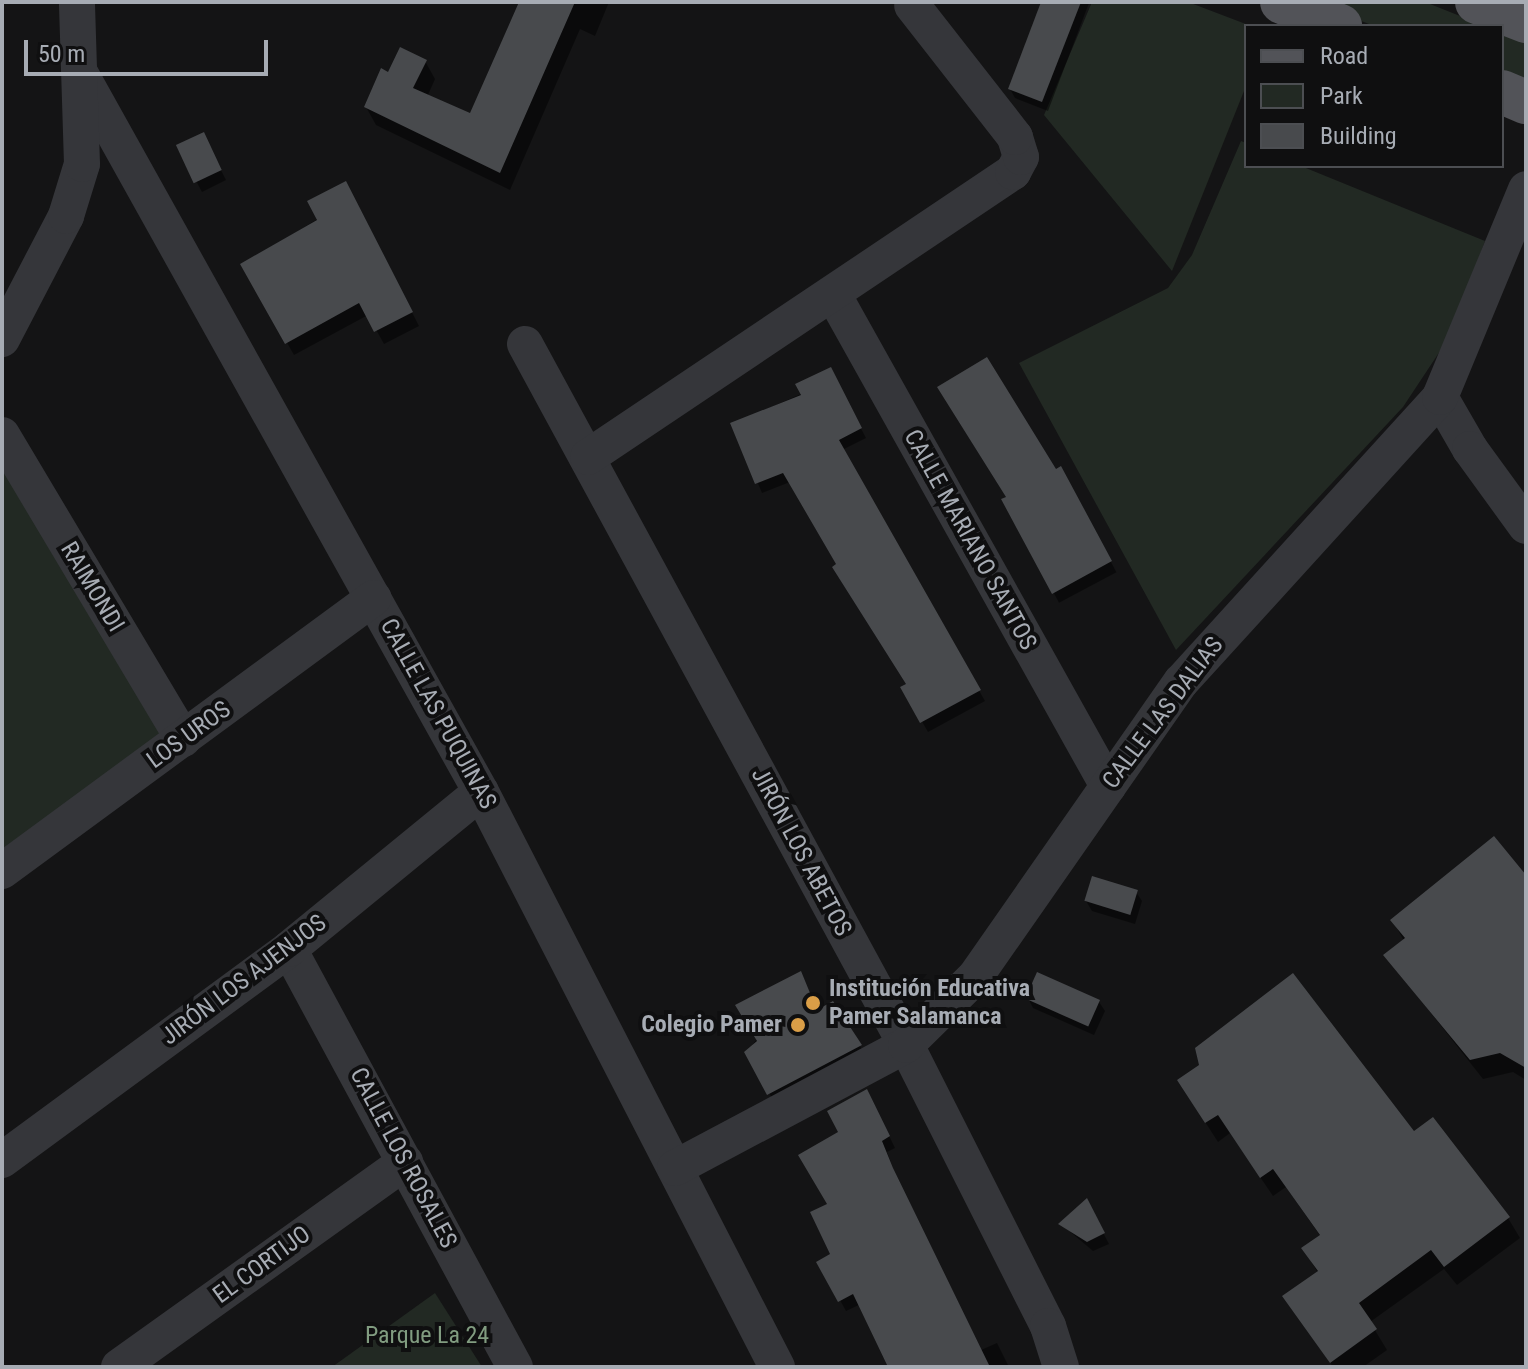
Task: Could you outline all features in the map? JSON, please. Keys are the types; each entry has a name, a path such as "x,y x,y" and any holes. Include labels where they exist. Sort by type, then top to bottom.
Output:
{"main road":[{"path":"1282,2 1335,24"},
{"path":"1477,2 1526,21"},
{"path":"1504,93 1526,102"}],"street":[{"path":"2,339 66,216 82,164 77,2"},
{"path":"588,457 1013,172 1021,157 1015,137 912,5"},
{"name":"CALLE LAS PUQUINAS","path":"79,71 481,792 777,1367"},
{"name":"CALLE LAS DALIAS","path":"675,1168 906,1045 975,977 1108,786 1229,625 1440,397 1526,189"},
{"name":"CALLE MARIANO SANTOS","path":"833,294 1108,786"},
{"name":"JIRÓN LOS ABETOS","path":"525,344 906,1045 1048,1326 1061,1367"},
{"path":"1440,397 1470,449 1526,526"},
{"name":"RAIMONDI","path":"2,435 183,739"},
{"name":"LOS UROS","path":"2,871 374,598"},
{"name":"JIRÓN LOS AJENJOS","path":"2,1160 289,949 481,792"},
{"name":"CALLE LOS ROSALES","path":"289,949 515,1367"},
{"name":"EL CORTIJO","path":"119,1367 405,1162"}],"green space":[{"path":"1092,2 1188,2 1246,24 1244,91 1172,271 1044,115"},
{"path":"1313,2 1425,2 1480,24 1369,24"},
{"path":"1504,34 1526,42 1526,85 1504,77"},
{"path":"1241,141 1244,142 1244,168 1306,168 1485,241 1450,336 1403,407 1176,650 1019,363 1168,288 1192,255"},
{"path":"2,459 164,733 2,851"},
{"name":"Parque La 24","path":"435,1293 482,1367 332,1367"}],"building":[{"path":"519,2 575,2 500,173 364,107 381,68 388,72 400,47 427,60 413,88 470,113"},
{"path":"1041,2 1081,2 1042,102 1008,89"},
{"path":"204,132 222,170 194,183 176,145"},
{"path":"346,181 413,312 374,332 359,303 285,344 240,264 317,220 307,201"},
{"path":"987,357 1056,469 1061,466 1112,561 1052,594 1001,499 1006,497 937,387"},
{"path":"831,367 862,428 839,440 981,690 920,723 900,687 906,684 832,567 836,564 783,473 755,484 730,423 801,395 795,384"},
{"path":"1494,836 1526,875 1526,1068 1500,1053 1470,1060 1383,955 1405,938 1390,920"},
{"path":"1092,876 1138,890 1130,915 1084,901"},
{"name":"Colegio Pamer","path":"801,971 817,1010 833,1001 862,1045 767,1095 744,1052 757,1041 735,1005"},
{"path":"1037,972 1100,1000 1088,1027 1025,998"},
{"path":"1293,973 1414,1131 1433,1117 1510,1217 1444,1267 1431,1250 1359,1303 1377,1329 1330,1363 1282,1296 1318,1271 1301,1248 1320,1235 1273,1169 1260,1178 1218,1115 1205,1123 1177,1080 1199,1065 1195,1048"},
{"path":"867,1089 890,1136 882,1141 893,1168 990,1367 888,1367 853,1294 838,1302 816,1262 830,1254 810,1212 827,1204 798,1155 838,1132 827,1111"},
{"path":"1087,1198 1105,1233 1087,1242 1058,1224"}],"place":[{"name":"Institución Educativa Pamer Salamanca","path":"813,1003"},
{"name":"Colegio Pamer","path":"798,1025"}]}
